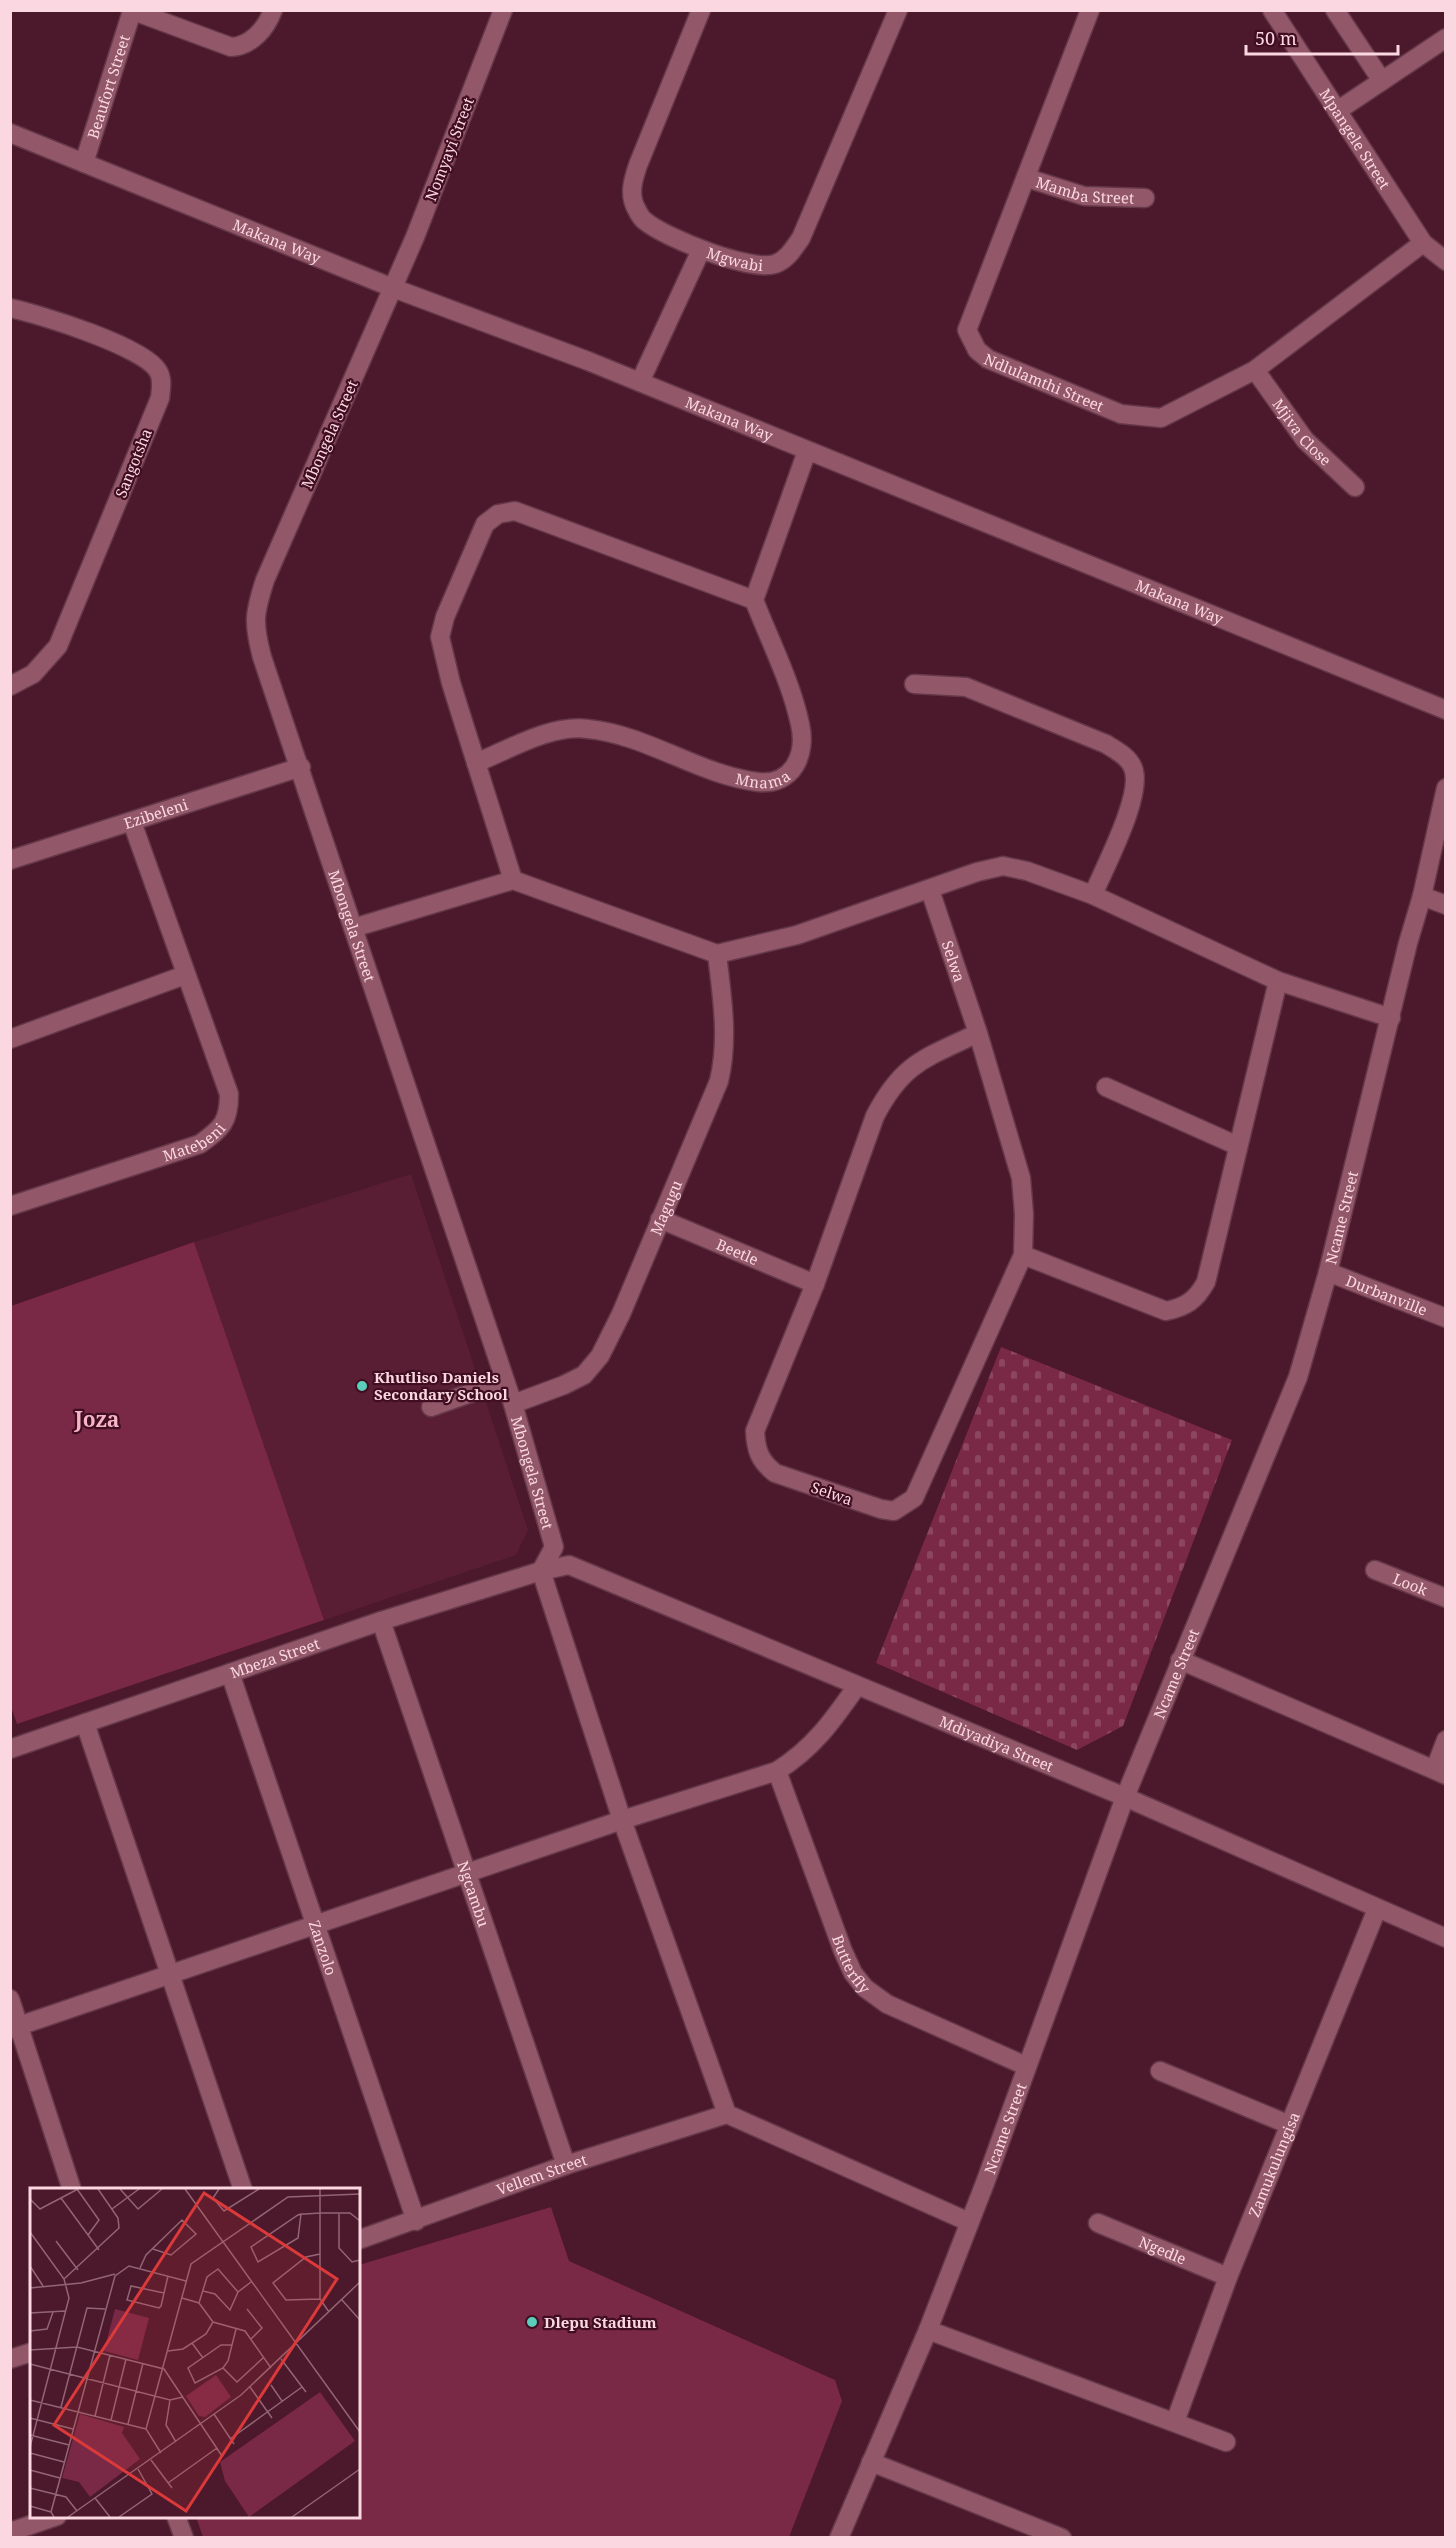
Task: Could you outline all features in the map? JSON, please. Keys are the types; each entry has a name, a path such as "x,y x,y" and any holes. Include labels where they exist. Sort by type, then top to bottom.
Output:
{"street":[{"path":"131,11 231,47 242,46 250,41 260,32 273,10"},
{"name":"Nomyayi Street","path":"393,288 503,10"},
{"name":"Mgwabi","path":"701,10 638,165 631,188 635,207 644,220 701,250 762,266 777,264 789,254 801,238 898,10"},
{"name":"Ndlulamthi Street","path":"1090,10 967,330 977,350 987,358 1121,414 1161,418 1256,370 1423,243"},
{"name":"Mpangele Street","path":"1272,10 1423,243 1446,261"},
{"path":"1335,10 1382,81"},
{"name":"Beaufort Street","path":"84,163 131,11"},
{"path":"1337,111 1446,38"},
{"name":"Makana Way","path":"10,133 393,288 640,382 1446,710"},
{"name":"Mamba Street","path":"1027,178 1084,196 1145,198"},
{"path":"640,382 701,250"},
{"name":"Mbongela Street","path":"393,288 265,580 255,612 256,633 262,657 513,1404 554,1547 542,1571"},
{"name":"Sangotsha","path":"10,308 86,332 144,357 158,370 162,384 160,398 58,646 33,674 10,686"},
{"name":"Mjiva Close","path":"1256,370 1305,440 1355,487"},
{"path":"513,880 451,682 440,637 445,617 485,524 498,514 515,511 754,600 807,451"},
{"name":"Mnama","path":"476,763 562,730 587,728 621,735 730,776 760,782 783,777 799,762 803,745 801,724 754,600"},
{"path":"914,684 966,687 1106,744 1123,755 1133,768 1137,784 1093,895"},
{"name":"Ezibeleni","path":"10,860 300,767"},
{"name":"Ncame Street","path":"839,2538 928,2330 1039,2036 1125,1797 1298,1377 1328,1272 1422,896 1446,789"},
{"name":"Matebeni","path":"10,1206 200,1144 218,1131 229,1113 229,1094 132,822"},
{"path":"353,928 513,880 717,954 797,935 976,872 1003,866 1027,871 1093,895 1278,981 1391,1018"},
{"name":"Selwa","path":"930,890 978,1033 1021,1178 1024,1214 1023,1256 914,1498 894,1511 882,1509 775,1473 764,1464 756,1449 755,1431 815,1284 875,1116 888,1090 921,1060 978,1033"},
{"path":"1422,896 1446,905"},
{"name":"Magugu","path":"513,1404 584,1375 600,1356 621,1314 719,1081 725,1056 725,1031 717,954"},
{"path":"10,1039 185,975"},
{"path":"1023,1256 1166,1311 1189,1304 1198,1296 1206,1282 1278,981"},
{"path":"1106,1087 1238,1146"},
{"name":"Beetle","path":"660,1219 815,1284"},
{"name":"Durbanville","path":"1328,1272 1446,1318"},
{"path":"430,1407 505,1381"},
{"name":"Mdiyadiya Street","path":"542,1571 569,1565 1125,1797 1446,1938"},
{"name":"Look","path":"1375,1570 1446,1598"},
{"path":"542,1571 622,1820 727,2114 969,2222"},
{"name":"Mbeza Street","path":"10,1749 381,1621 542,1571"},
{"name":"Ngcambu","path":"381,1621 566,2165"},
{"path":"1180,1660 1440,1772 1446,1740"},
{"name":"Zanzolo","path":"230,1673 416,2221"},
{"path":"15,2028 622,1820 777,1771 800,1757 825,1731 857,1686"},
{"path":"85,1723 242,2188"},
{"name":"Butterfly","path":"777,1771 853,1973 866,1988 887,2004 1026,2066"},
{"name":"Zamukulungisa","path":"1175,2422 1228,2277 1377,1909"},
{"path":"10,1999 15,2028 71,2188"},
{"path":"1160,2071 1290,2125"},
{"name":"Vellem Street","path":"360,2239 566,2165 727,2114"},
{"name":"Ngedle","path":"1098,2223 1228,2277"},
{"path":"928,2330 1226,2442"},
{"path":"10,2359 30,2353"},
{"path":"871,2462 1062,2538"},
{"path":"10,2532 54,2518"},
{"path":"176,2518 184,2538"}],"shaded area":[{"name":"Khutliso Daniels Secondary School","path":"411,1174 528,1530 516,1555 324,1620 194,1242"}],"green space":[{"path":"194,1242 324,1620 17,1724 10,1704 11,1306"},
{"path":"1001,1347 1232,1440 1123,1726 1077,1750 876,1663"},
{"name":"Dlepu Stadium","path":"551,2207 569,2261 835,2380 842,2401 789,2537 203,2537 196,2518 360,2518 360,2265"}],"place":[{"name":"Khutliso Daniels Secondary School","path":"362,1386"},
{"name":"Dlepu Stadium","path":"532,2322"}],"district":[{"name":"Joza","path":"97,1419"}]}
